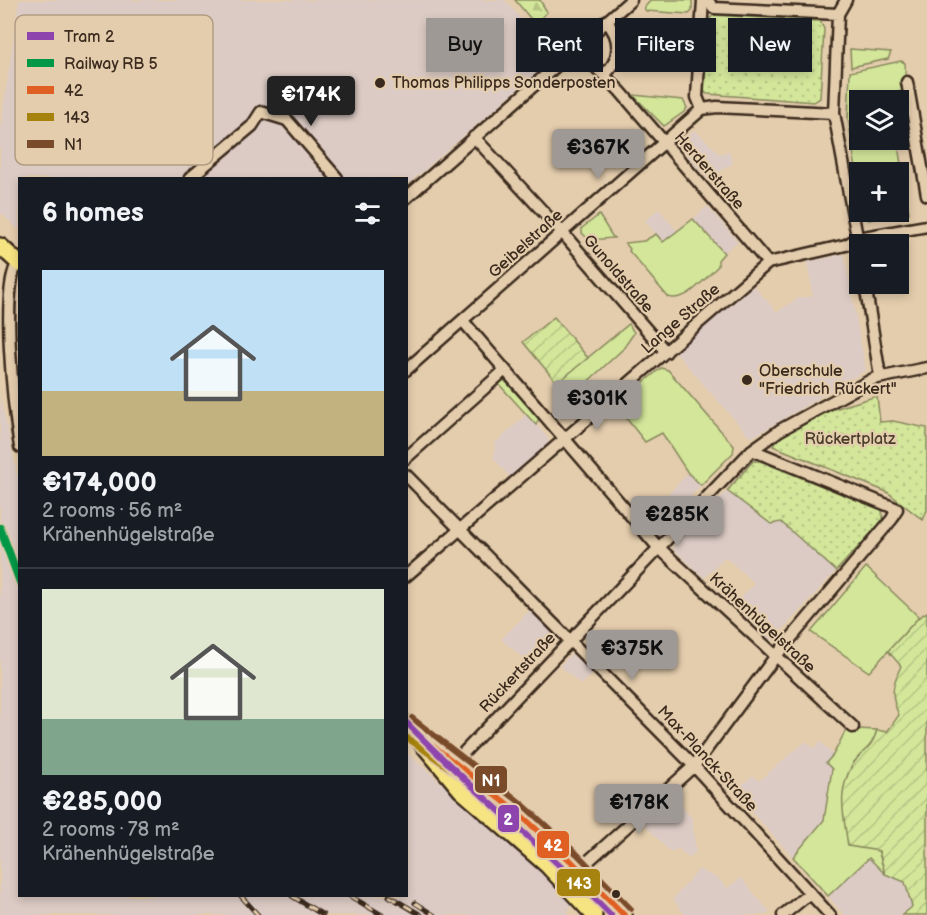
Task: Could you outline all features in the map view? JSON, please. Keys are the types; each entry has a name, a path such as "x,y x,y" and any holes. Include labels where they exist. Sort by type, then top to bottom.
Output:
{"main road":[{"path":"0,246 18,263"},
{"path":"408,726 450,767 461,790 565,882 594,915"},
{"path":"450,767 474,775 580,868 624,915"}],"street":[{"path":"603,24 631,0"},
{"path":"705,0 714,8 838,14"},
{"path":"705,0 697,97 702,109 717,106 834,113"},
{"path":"846,0 838,14 834,113 857,234"},
{"path":"604,75 614,67 618,48 616,32 606,21"},
{"path":"408,196 548,72"},
{"name":"Herderstraße","path":"601,72 664,141 768,263"},
{"path":"907,82 927,195"},
{"name":"Geibelstraße","path":"408,368 702,109"},
{"path":"213,159 252,126 261,112 287,120 336,177"},
{"name":"Gunoldstraße","path":"474,136 561,231 666,352"},
{"path":"191,177 206,165"},
{"name":"Lange Straße","path":"881,234 927,226"},
{"name":"Lange Straße","path":"408,574 768,263 849,243"},
{"path":"18,265 3,280 1,321 3,355 18,436"},
{"path":"867,294 880,376"},
{"name":"Krähenhügelstraße","path":"463,321 657,546 853,727"},
{"name":"Rückertstraße","path":"450,767 657,546 752,450 780,430 852,388 880,376 927,368"},
{"path":"408,456 505,370"},
{"path":"565,882 694,766 775,657 892,519 897,509 752,450"},
{"name":"Max-Planck-Straße","path":"408,477 571,639 694,766 830,915"},
{"path":"783,915 810,893"}],"shaded area":[{"path":"19,0 505,0 520,18 516,18 516,72 538,72 408,184 408,177 18,177 18,229 0,212 0,131 15,28 15,165 213,165 213,15 17,15"},
{"path":"695,130 720,154 729,151 733,164 709,181 677,144"},
{"path":"707,206 738,241 724,253 693,219"},
{"path":"659,209 677,231 663,243 645,221"},
{"path":"844,254 849,294 852,294 866,370 751,438 674,351 754,286 777,312 798,298 813,296 807,262"},
{"path":"0,394 18,478 18,897 408,897 408,754 575,903 568,911 568,915 0,915"},
{"path":"527,414 548,438 548,445 510,477 494,459 495,443"},
{"path":"688,473 701,485 681,507 668,494"},
{"path":"727,491 771,524 781,522 836,571 772,641 734,606 754,583 725,557 704,578 672,548"},
{"path":"531,609 559,637 531,665 501,639"},
{"path":"571,654 594,673 581,685 560,666"},
{"path":"806,741 814,748 821,742 833,755 832,769 824,820 793,857 733,792 753,776 759,781"},
{"path":"673,798 692,818 696,851 689,858 678,848 671,853 644,824"},
{"path":"869,858 885,874 905,882 912,907 902,915 844,915 828,896"},
{"path":"699,869 719,879 727,888 741,878 770,912 766,915 685,915 673,899"}],"green space":[{"path":"515,0 540,0 547,12 541,18 530,18"},
{"path":"651,0 692,0 692,11 689,14 646,11 644,8"},
{"path":"714,15 767,18 728,18 728,72 812,72 812,21 820,21 824,29 820,98 814,102 707,94 703,90 704,72 716,72 716,18 710,18"},
{"path":"850,49 891,52 888,59 851,67"},
{"path":"901,61 905,63 906,90 849,90 850,72"},
{"path":"633,95 683,100 687,108 664,126"},
{"path":"853,150 899,150 901,162 855,162"},
{"path":"599,215 614,238 589,240 582,233 582,228"},
{"path":"693,219 724,253 718,260 718,266 689,293 675,298 668,297 629,251 625,243 644,241 656,234 663,242"},
{"path":"554,317 588,358 557,383 523,342"},
{"path":"629,324 634,333 623,349 570,398 557,383"},
{"path":"661,368 668,370 734,446 733,453 701,485 688,473 662,433 645,442 616,405"},
{"path":"503,379 539,418 536,425 497,382"},
{"name":"Rückertplatz","path":"877,396 880,422 893,421 927,428 927,510 923,520 887,492 773,446 776,439 831,410"},
{"path":"753,461 760,461 882,510 883,520 836,571 781,522 771,524 727,491"},
{"path":"866,567 919,617 869,672 811,632"},
{"path":"927,612 927,915 902,915 912,907 905,882 885,874 879,851 848,846 843,814 843,794 844,784 856,759 872,742 877,730 887,732 899,715 894,702 893,690 901,666 888,651 919,617"},
{"path":"857,729 877,730 873,744 853,763 885,874 869,858 828,896 793,857 824,820 832,769 826,763 845,732"}],"railway":[{"path":"242,897 258,915"},
{"path":"294,897 323,915"},
{"path":"352,897 382,915"},
{"path":"391,897 421,915"},
{"path":"415,903 434,915"}],"tram line":[{"name":"2","path":"408,724 611,915"}],"transit line":[{"path":"0,528 18,577"},
{"name":"N1","path":"412,718 521,803 577,854 631,909"},
{"name":"42","path":"408,727 515,810 571,861 624,915"},
{"name":"143","path":"408,738 462,777 509,816 612,915"}],"place":[{"name":"Thomas Philipps Sonderposten","path":"380,83"},
{"name":"Oberschule \"Friedrich Rückert\"","path":"747,380"}]}
